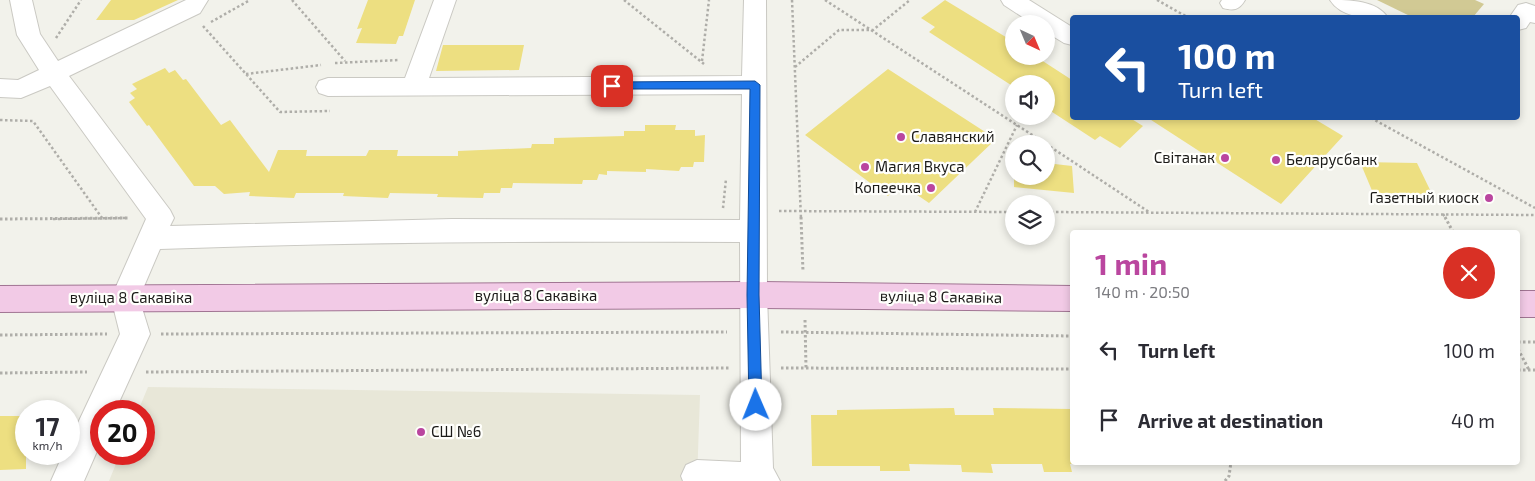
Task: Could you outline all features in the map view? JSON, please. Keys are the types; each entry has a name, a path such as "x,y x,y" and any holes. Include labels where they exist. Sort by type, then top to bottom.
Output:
{"main road":[{"name":"вуліца 8 Сакавіка","path":"0,299 753,295 1070,299"},
{"path":"1520,304 1535,304"}],"street":[{"path":"22,0 29,35 54,74 160,218 125,298 135,334 67,481"},
{"path":"0,88 21,89 192,8 197,0"},
{"path":"414,86 445,0"},
{"path":"697,476 761,480 755,368 754,231 743,85 755,0"},
{"path":"1012,0 1070,35"},
{"path":"1341,0 1371,15"},
{"path":"1520,19 1526,11 1535,15"},
{"path":"328,87 743,85"},
{"path":"151,238 335,232 754,231"}],"path":[{"path":"292,0 346,62"},
{"path":"624,0 702,62 743,85"},
{"path":"702,62 709,0"},
{"path":"792,0 802,211"},
{"path":"825,0 1005,116"},
{"path":"795,67 839,30 873,30 910,0"},
{"path":"1157,0 1184,15"},
{"path":"246,74 346,62 408,60"},
{"path":"0,120 33,121 102,218"},
{"path":"1375,120 1535,208"},
{"path":"975,212 1017,125"},
{"path":"1018,125 1033,135"},
{"path":"1055,150 1150,213"},
{"path":"1055,212 1535,215"},
{"path":"1443,214 1452,230"},
{"path":"0,335 754,332 1070,336"},
{"path":"1520,342 1535,342"},
{"path":"1520,353 1529,370"},
{"path":"0,373 1070,368"},
{"path":"1520,370 1535,370"},
{"path":"1225,481 1229,476 1231,465"}],"shaded area":[{"path":"1377,0 1475,0 1484,4 1475,15 1408,15"},
{"name":"СШ №6","path":"148,387 700,395 697,481 109,481 116,465 155,465 155,400 143,400"}],"building":[{"path":"111,0 178,0 134,20 96,20"},
{"path":"368,0 415,0 403,36 399,36 396,44 356,43 362,28 357,29"},
{"path":"945,0 1005,37 1005,65 1049,65 1070,79 1070,120 1133,120 1143,126 1120,148 1100,136 1095,140 1055,114 1055,75 1005,75 1005,81 929,32 935,27 921,18"},
{"path":"443,45 524,45 519,70 436,71"},
{"path":"165,68 169,73 175,70 183,80 186,79 221,125 230,120 269,172 278,150 307,150 306,156 366,156 369,150 398,150 397,156 458,156 458,151 531,148 532,144 554,144 554,138 624,136 624,131 645,131 645,125 676,125 675,130 695,130 695,136 705,135 704,162 694,162 693,167 681,167 679,171 646,169 646,172 607,171 607,175 599,174 597,180 583,180 582,184 513,183 512,188 501,188 500,193 484,193 483,198 437,197 438,194 390,193 388,198 343,196 344,193 296,193 294,198 249,196 250,192 224,194 215,186 194,186 149,125 147,126 129,102 135,98 130,93 137,89 132,84"},
{"name":"Славянский","path":"888,69 996,139 929,203 901,184 888,196 805,135"},
{"path":"1151,120 1316,120 1343,136 1281,204"},
{"path":"1360,162 1417,163 1432,194 1373,193"},
{"path":"1055,164 1072,166 1074,193 1014,187 1014,185 1055,185"},
{"path":"954,408 955,415 994,415 993,408 1070,409 1070,465 1072,472 1044,472 1042,464 991,464 993,473 962,472 961,465 909,464 910,471 880,471 880,466 812,466 811,415 837,415 837,410"},
{"path":"0,416 15,416 15,465 26,465 26,469 0,470"}],"place":[{"name":"Славянский","path":"901,137"},
{"name":"Світанак","path":"1225,158"},
{"name":"Беларусбанк","path":"1276,160"},
{"name":"Магия Вкуса","path":"865,167"},
{"name":"Копеечка","path":"931,188"},
{"name":"Газетный киоск","path":"1489,198"},
{"name":"СШ №6","path":"421,432"}],"route":[{"path":"612,86 755,85 753,295 756,405"}]}
